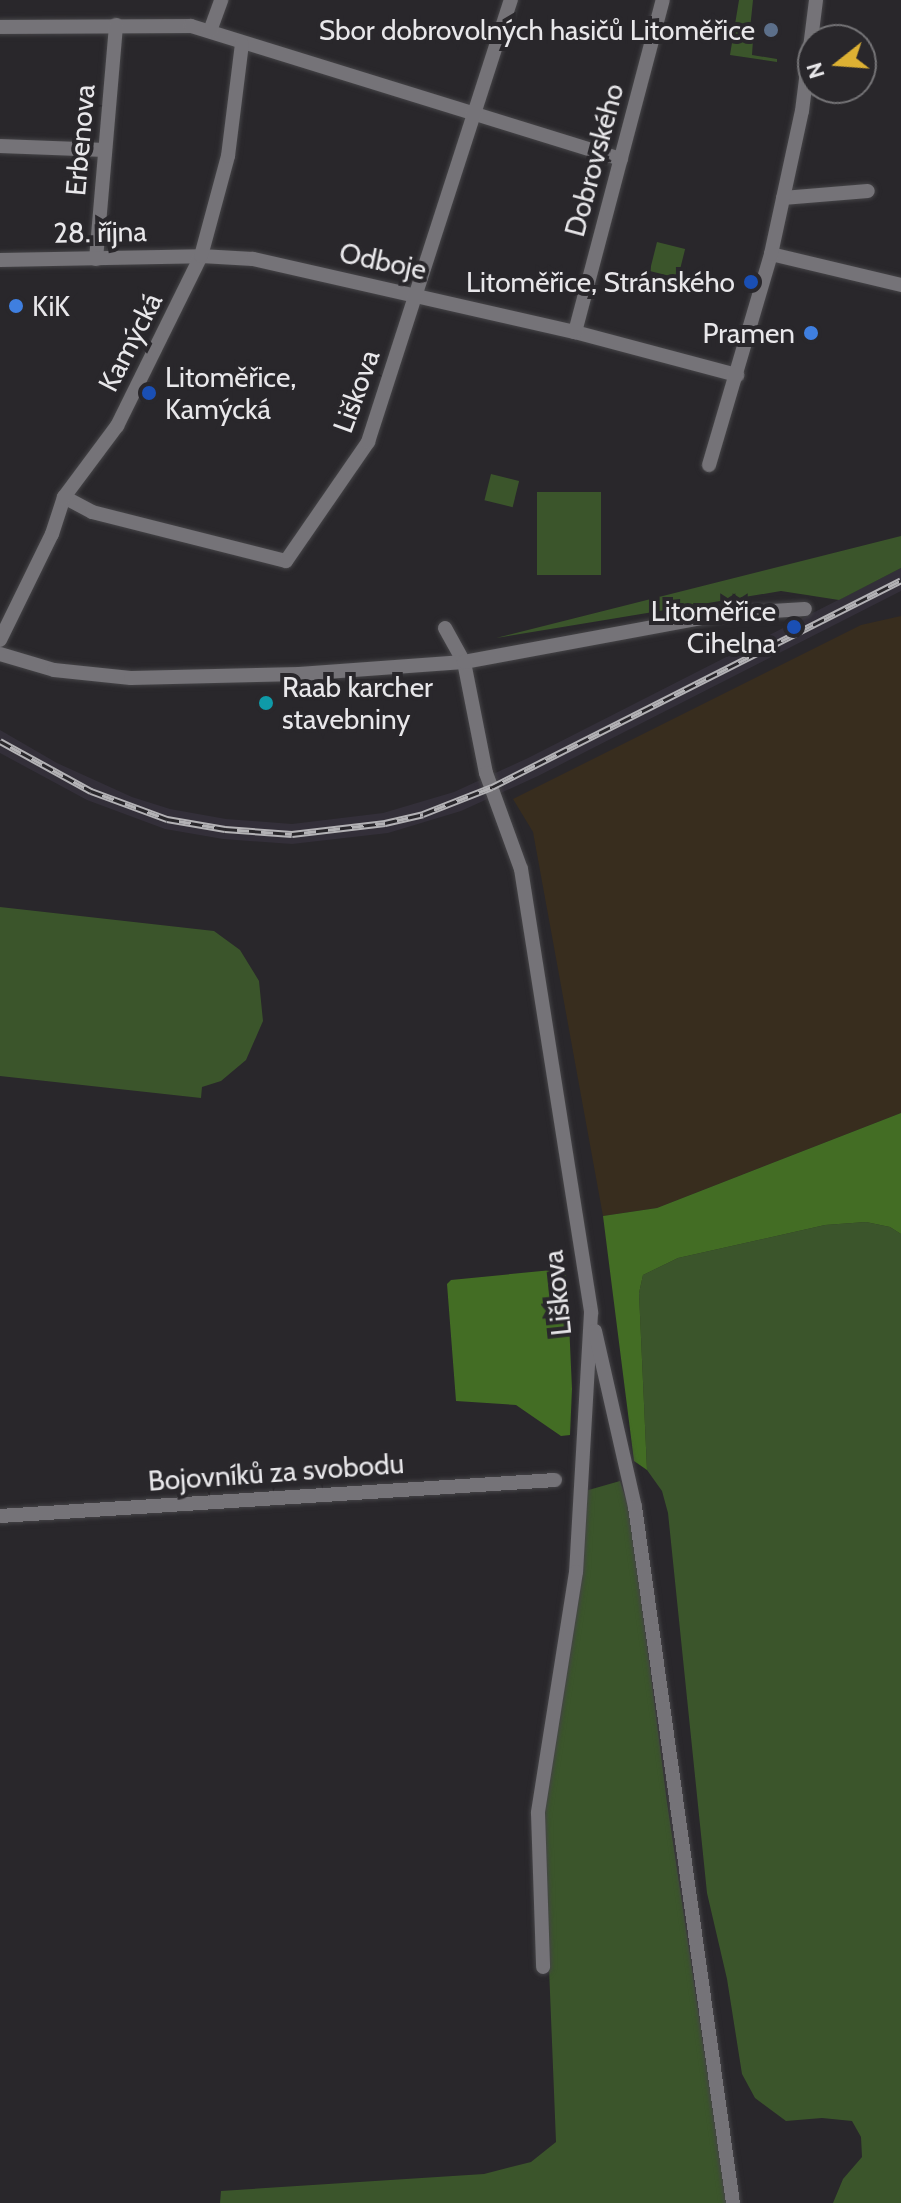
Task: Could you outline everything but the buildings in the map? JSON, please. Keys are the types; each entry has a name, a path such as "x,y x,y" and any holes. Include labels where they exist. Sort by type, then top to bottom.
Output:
{"street":[{"path":"210,31 221,0"},
{"name":"Liškova","path":"64,497 92,512 286,561 368,442 511,0"},
{"name":"Dobrovského","path":"575,332 663,0"},
{"path":"709,465 771,254 802,111 816,0"},
{"name":"Erbenova","path":"96,259 116,25"},
{"path":"0,27 176,25 210,31 242,44 621,159"},
{"name":"Kamýcká","path":"0,640 52,534 64,497 117,426 201,256 228,156 242,44"},
{"path":"0,146 105,150"},
{"path":"783,198 868,191"},
{"path":"771,254 901,285"},
{"name":"28. října","path":"0,260 201,256"},
{"name":"Odboje","path":"201,256 253,259 417,295 575,332 737,375"},
{"path":"0,654 54,670 159,679 299,674 464,662 723,614 805,609"},
{"name":"Liškova","path":"445,628 464,662 486,773 521,869 591,1313 576,1572 538,1813 543,1967"},
{"path":"591,1313 635,1507 733,2203"},
{"name":"Bojovníků za svobodu","path":"0,1516 555,1480"}],"shaded area":[{"path":"901,568 901,591 538,776 461,811 388,833 292,844 223,839 165,829 87,800 0,753 0,730 57,763 132,797 170,809 226,819 292,824 383,813 454,792 528,758"},
{"path":"901,616 901,1113 657,1208 603,1216 533,832 513,799 861,625"}],"green space":[{"path":"739,0 753,0 749,39 753,40 752,55 777,59 777,62 730,55"},
{"path":"657,242 685,249 678,278 650,271"},
{"path":"491,474 519,481 513,507 484,500"},
{"path":"537,492 601,492 601,575 537,575"},
{"path":"901,536 901,568 839,600 781,591 496,638"},
{"path":"0,907 214,931 240,950 259,981 263,1021 246,1060 221,1081 202,1087 201,1098 0,1076"},
{"path":"901,1113 901,1234 890,1227 866,1222 825,1225 678,1258 643,1275 639,1293 647,1470 634,1461 603,1216 657,1208"},
{"path":"866,1222 890,1227 901,1234 901,2203 833,2203 843,2179 862,2157 861,2137 852,2121 822,2118 786,2121 755,2098 742,2074 727,1979 707,1893 668,1513 662,1491 647,1470 639,1293 643,1275 678,1258 825,1225"},
{"path":"562,1269 567,1278 572,1389 570,1435 561,1436 516,1405 456,1401 447,1284 451,1280"},
{"path":"620,1481 630,1511 667,1802 727,2203 220,2203 221,2191 484,2174 531,2162 556,2142 543,1818 585,1491"}],"railway":[{"path":"0,741 91,791 167,819 225,829 292,834 385,823 423,814 492,787 901,580"}],"place":[{"name":"Sbor dobrovolných hasičů Litoměřice","path":"771,30"},
{"name":"Litoměřice, Stránského","path":"751,282"},
{"name":"KiK","path":"16,306"},
{"name":"Pramen","path":"811,333"},
{"name":"Litoměřice, Kamýcká","path":"149,393"},
{"name":"Litoměřice Cihelna","path":"794,627"},
{"name":"Raab karcher stavebniny","path":"266,703"}]}
